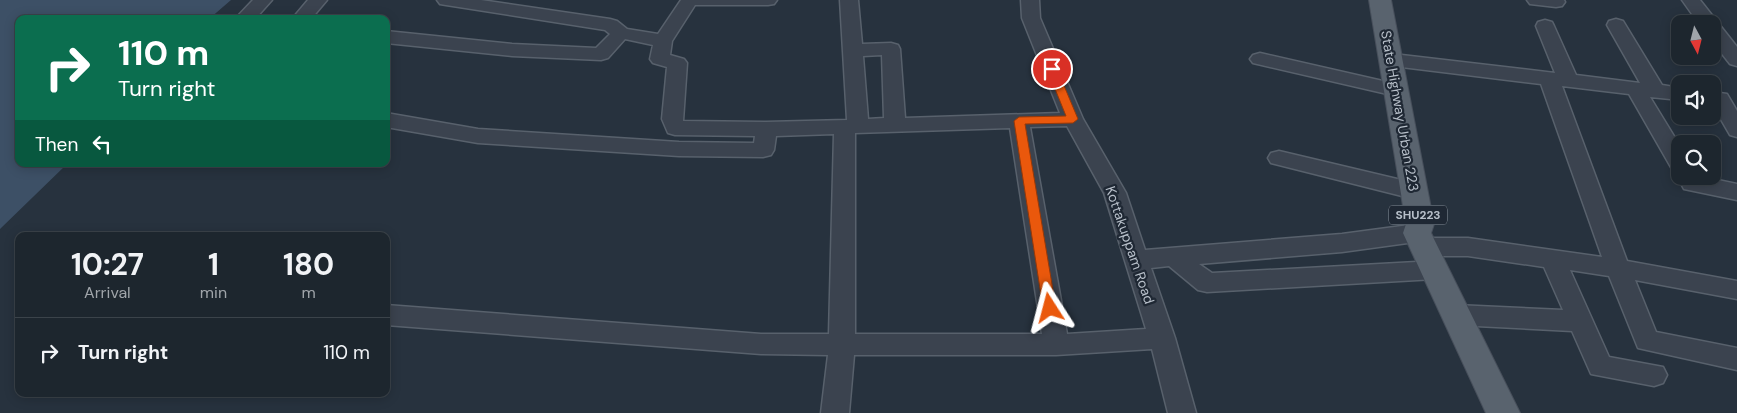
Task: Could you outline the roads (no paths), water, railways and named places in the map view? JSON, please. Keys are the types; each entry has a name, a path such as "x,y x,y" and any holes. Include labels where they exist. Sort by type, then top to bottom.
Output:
{"main road":[{"name":"State Highway Urban 223","path":"1380,0 1393,60 1396,90 1425,250 1503,413"}],"street":[{"path":"248,15 263,0"},
{"path":"305,15 318,0"},
{"path":"446,0 610,25 621,33 663,41"},
{"path":"768,0 690,0 663,41 660,59 677,63 672,119 675,128 766,128 1073,119"},
{"path":"835,413 842,344 851,126 853,50 849,0"},
{"name":"Kottakuppam Road","path":"1030,0 1031,18 1073,119 1114,193 1162,338 1182,413"},
{"path":"1536,0 1556,2"},
{"path":"1691,0 1702,15"},
{"path":"1616,25 1671,145"},
{"path":"1545,26 1558,79 1618,268 1647,342 1737,359"},
{"path":"390,37 512,50 601,54 621,33"},
{"path":"1721,40 1737,60"},
{"path":"853,50 890,49 895,124"},
{"path":"1260,59 1396,90"},
{"path":"1393,60 1671,93"},
{"path":"1723,100 1737,130"},
{"path":"390,121 478,136 679,149 763,150 766,128"},
{"path":"1019,121 1056,346"},
{"path":"1280,158 1414,191"},
{"path":"1698,185 1737,192"},
{"path":"1136,260 1342,243 1425,250"},
{"path":"1174,257 1207,283 1425,250 1468,247 1618,268 1737,290"},
{"path":"1553,259 1600,366 1654,375"},
{"path":"390,315 761,344 1056,346 1162,338"},
{"path":"1456,315 1580,321"}],"water":[{"path":"0,0 231,0 214,15 15,15 15,167 64,167 0,229"}]}
